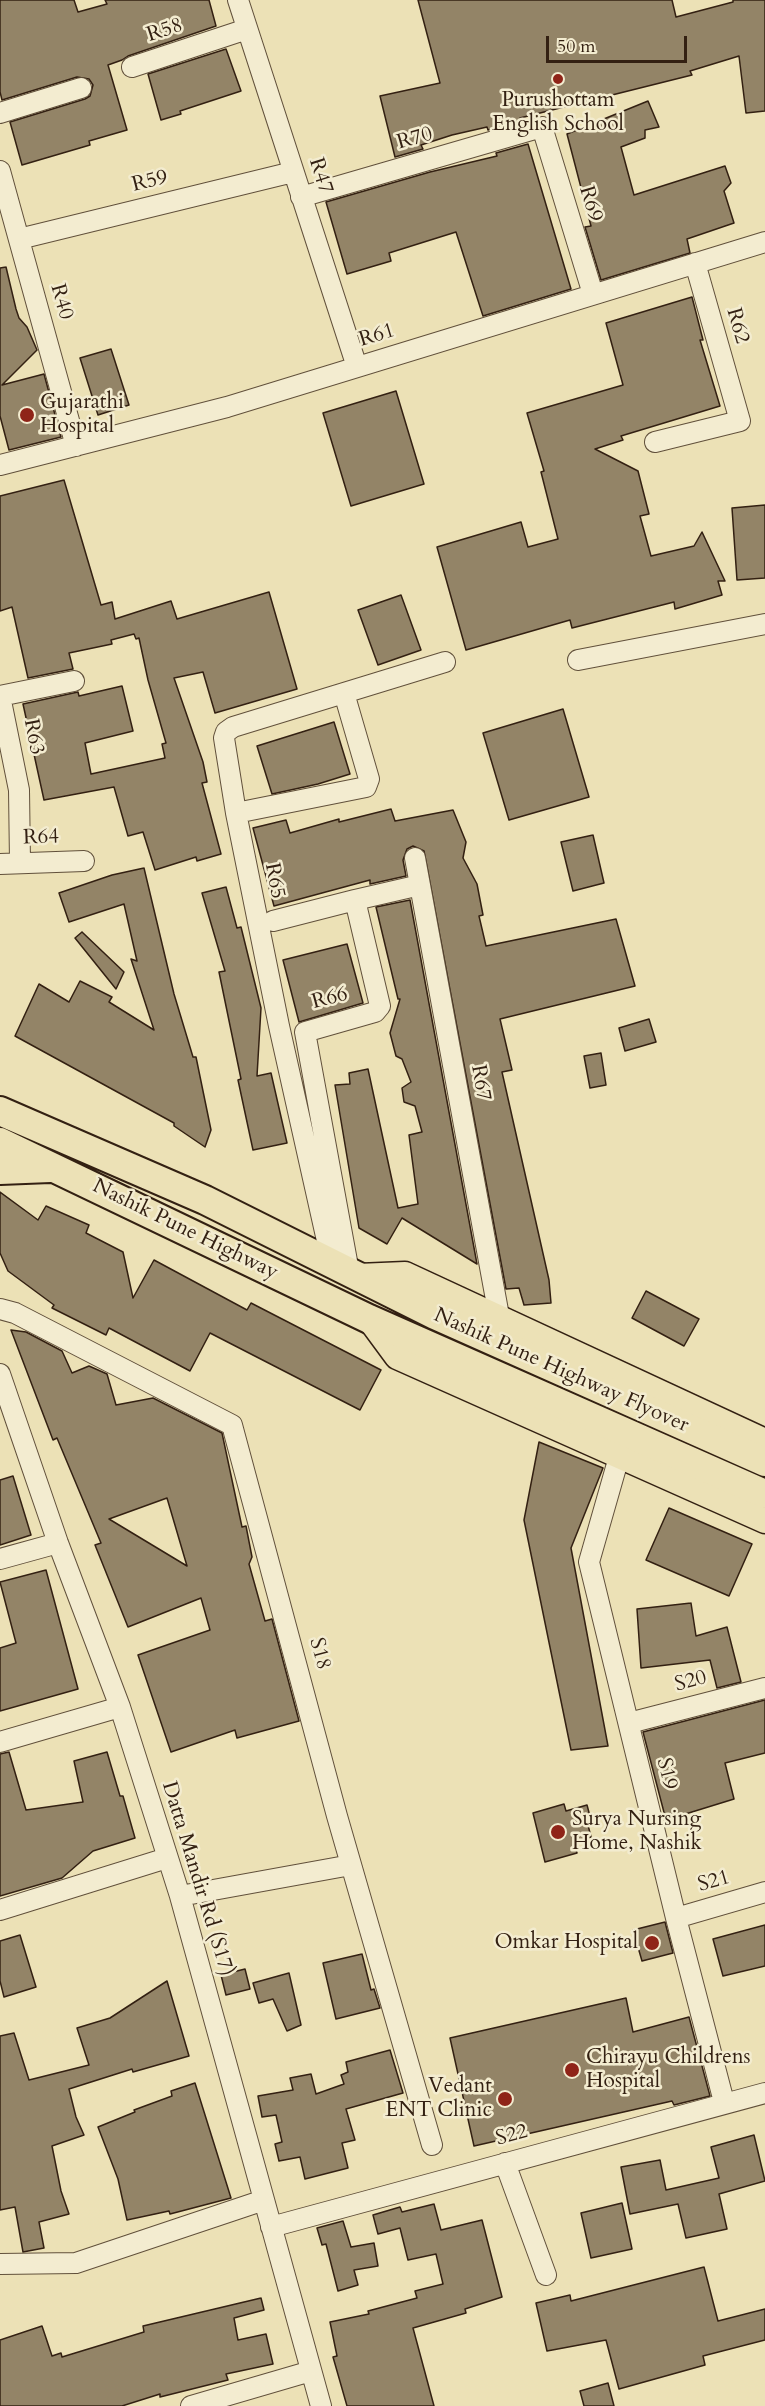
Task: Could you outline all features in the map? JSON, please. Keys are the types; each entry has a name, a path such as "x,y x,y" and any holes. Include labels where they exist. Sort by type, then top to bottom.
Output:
{"highway":[{"name":"Nashik Pune Highway","path":"0,1111 205,1200 347,1270"},
{"name":"Nashik Pune Highway","path":"0,1142 369,1319"},
{"path":"0,1170 58,1168"},
{"name":"Nashik Pune Highway Flyover","path":"347,1270 435,1315 765,1462"},
{"name":"Nashik Pune Highway Flyover","path":"369,1319 763,1493"}],"main road":[{"path":"347,1270 405,1274 765,1441"},
{"path":"369,1319 397,1357 765,1521"}],"street":[{"name":"R47","path":"238,0 357,367"},
{"name":"R58","path":"132,67 247,29"},
{"path":"0,113 81,88"},
{"name":"R70","path":"302,197 542,127"},
{"name":"R69","path":"542,127 592,294"},
{"name":"R40","path":"0,171 76,446"},
{"name":"R59","path":"19,239 293,172"},
{"name":"R61","path":"0,465 227,407 765,242"},
{"name":"R62","path":"655,442 740,421 695,263"},
{"path":"578,660 765,624"},
{"name":"R65","path":"347,1270 282,1037 223,745 226,732 233,727 445,662"},
{"name":"R63","path":"20,862 19,790 0,696 74,681"},
{"path":"236,813 366,787 369,779 344,693"},
{"name":"R67","path":"415,858 499,1316"},
{"name":"R64","path":"0,864 84,861"},
{"path":"273,921 420,885"},
{"name":"R66","path":"347,1270 305,1032 375,1012 380,1006 355,900"},
{"path":"282,1037 305,1032"},
{"name":"S18","path":"0,1309 15,1312 232,1425 351,1865 432,2145"},
{"name":"Datta Mandir Rd (S17)","path":"0,1374 58,1543 120,1707 180,1896 321,2406"},
{"name":"S19","path":"619,1457 589,1562 676,1918 724,2102"},
{"path":"0,1559 58,1543"},
{"name":"S20","path":"628,1723 765,1688"},
{"path":"0,1742 120,1707"},
{"path":"0,1910 167,1858"},
{"path":"180,1896 351,1865"},
{"name":"S21","path":"676,1918 765,1892"},
{"name":"S22","path":"271,2227 724,2102 765,2093"},
{"path":"505,2163 546,2275"},
{"path":"0,2264 76,2263 264,2200"},
{"path":"191,2406 311,2371"}],"building":[{"path":"0,0 74,0 78,12 107,4 105,0 209,0 216,26 108,65 127,130 89,141 90,145 22,165 10,122 85,99 90,96 93,85 89,79 77,77 2,100 0,92"},
{"name":"Purushottam English School","path":"418,0 672,0 676,17 733,2 733,0 765,0 765,111 746,113 739,56 690,71 692,75 520,118 521,121 488,130 487,127 452,135 421,145 423,149 395,157 380,96 440,83"},
{"path":"226,49 241,91 180,111 181,114 161,120 148,74"},
{"path":"648,101 659,127 645,130 645,138 621,147 634,195 725,166 731,183 724,191 734,223 687,239 690,253 601,280 585,227 591,226 567,134"},
{"path":"528,144 571,289 483,316 456,232 389,253 391,261 347,274 326,202 430,172 497,156 496,153"},
{"path":"6,267 19,318 27,327 37,350 2,385 44,374 61,437 9,450 0,416 0,268"},
{"path":"692,297 703,340 700,340 720,406 621,436 623,440 595,449 638,471 649,514 640,516 651,556 694,546 702,532 725,581 718,581 722,595 675,609 674,602 572,628 570,620 466,650 437,547 521,522 528,547 558,539 541,472 544,471 527,413 623,385 606,323"},
{"path":"111,349 129,405 98,415 80,358"},
{"path":"396,391 424,484 351,506 323,413"},
{"path":"64,480 101,605 112,602 115,619 171,601 177,619 269,592 297,689 215,713 203,672 174,678 203,762 207,782 202,783 221,854 197,861 196,857 155,870 143,832 128,836 114,787 44,800 23,704 78,692 79,696 122,686 133,731 85,743 91,774 165,758 162,744 166,743 139,638 136,639 134,634 111,640 112,644 69,653 73,669 28,678 12,607 0,611 0,496"},
{"path":"765,505 765,578 737,580 732,508"},
{"path":"401,595 421,650 378,665 358,610"},
{"path":"563,709 589,797 509,820 483,733"},
{"path":"334,722 350,774 272,794 257,746"},
{"path":"391,809 395,821 453,810 466,842 463,858 477,884 483,915 479,916 486,946 616,919 635,986 500,1019 512,1070 502,1072 549,1280 551,1303 524,1305 519,1288 506,1289 424,851 413,846 407,849 403,860 406,876 370,884 370,880 274,906 253,828 286,820 290,833 339,819 339,822"},
{"path":"593,835 604,883 573,891 561,842"},
{"path":"144,868 174,994 193,1057 196,1057 211,1130 205,1147 174,1126 174,1123 15,1036 39,984 69,1002 80,981 112,997 109,1002 154,1030 131,959 137,961 124,904 69,922 59,893 112,875"},
{"path":"226,887 237,928 241,927 261,1008 257,1076 271,1073 287,1143 253,1150 219,972 225,971 202,893"},
{"path":"410,900 477,1264 402,1218 387,1244 359,1228 335,1085 350,1084 349,1073 368,1069 398,1208 418,1204 409,1135 422,1132 415,1106 404,1102 402,1088 411,1082 402,1059 396,1056 390,1033 400,999 398,999 376,907"},
{"path":"82,932 124,972 116,989 75,938"},
{"path":"347,944 363,1003 299,1022 283,960"},
{"path":"649,1019 656,1042 625,1051 619,1028"},
{"path":"601,1053 606,1085 590,1088 584,1056"},
{"path":"0,1192 38,1220 46,1206 89,1225 86,1233 123,1252 133,1298 154,1260 247,1310 251,1303 381,1370 360,1410 210,1333 190,1371 109,1328 106,1335 52,1308 54,1305 8,1271 0,1253"},
{"path":"646,1291 699,1319 684,1346 632,1318"},
{"path":"11,1330 26,1332 62,1351 72,1373 89,1366 107,1374 116,1405 153,1398 222,1433 242,1527 246,1526 252,1557 249,1564 265,1621 272,1619 299,1721 237,1738 235,1730 171,1752 138,1655 210,1630 201,1598 128,1627 95,1545 101,1543 57,1438 53,1440","holes":["167,1498 187,1566 109,1519"]},
{"path":"539,1442 603,1468 571,1548 608,1746 571,1750 524,1520"},
{"path":"13,1476 31,1535 0,1545 0,1480"},
{"path":"669,1508 752,1544 729,1596 646,1560"},
{"path":"46,1570 78,1689 0,1711 0,1648 16,1643 0,1582"},
{"path":"691,1603 696,1636 727,1627 741,1682 717,1688 710,1660 641,1668 637,1609"},
{"path":"765,1700 765,1753 725,1763 734,1799 666,1820 643,1732"},
{"path":"9,1752 26,1810 83,1802 74,1761 107,1752 135,1838 93,1851 62,1878 0,1896 0,1754"},
{"path":"564,1804 566,1811 587,1805 591,1820 587,1821 591,1837 574,1842 577,1853 545,1862 533,1813"},
{"path":"665,1922 673,1953 642,1961 633,1930"},
{"path":"765,1925 765,1966 723,1976 713,1939"},
{"path":"20,1935 36,1987 4,1997 0,1981 0,1941"},
{"path":"362,1954 371,1990 374,1989 380,2008 336,2019 323,1963"},
{"path":"245,1969 250,1989 226,1995 221,1975"},
{"path":"289,1973 301,2025 287,2031 273,1999 259,2003 253,1983"},
{"path":"167,1981 189,2056 133,2072 132,2069 69,2089 76,2117 84,2135 52,2146 61,2191 69,2214 39,2222 44,2248 23,2252 15,2207 0,2210 0,2036 14,2033 29,2080 89,2065 77,2028 110,2018"},
{"path":"626,1998 633,2032 689,2017 710,2096 674,2105 672,2101 474,2146 450,2038"},
{"path":"390,2050 403,2093 346,2109 355,2140 342,2143 348,2168 305,2179 300,2157 279,2161 275,2144 282,2142 276,2115 262,2117 258,2096 293,2090 290,2078 311,2074 316,2094 344,2084 341,2075 348,2072 346,2062"},
{"path":"195,2083 231,2198 170,2214 169,2211 127,2220 118,2179 98,2127 172,2096 171,2091"},
{"path":"754,2135 765,2181 719,2194 727,2229 686,2238 678,2204 630,2214 621,2167 660,2160 666,2190 719,2178 711,2147"},
{"path":"622,2203 632,2249 591,2258 581,2213"},
{"path":"434,2204 441,2230 482,2220 502,2297 465,2309 466,2313 413,2328 434,2406 347,2406 333,2357 337,2356 330,2322 369,2314 368,2311 417,2298 415,2291 443,2284 436,2254 408,2260 400,2228 378,2234 373,2215 400,2207 402,2212"},
{"path":"343,2221 351,2247 374,2243 378,2266 354,2270 358,2285 338,2291 326,2244 322,2245 317,2228"},
{"path":"704,2267 718,2321 765,2309 765,2340 703,2356 705,2365 619,2389 606,2340 547,2351 536,2303 570,2295 571,2301"},
{"path":"261,2298 264,2310 234,2318 238,2340 266,2334 273,2364 226,2374 228,2380 160,2397 160,2394 122,2406 0,2406 0,2340 42,2326 52,2356 61,2353 62,2357 144,2332 143,2326"},
{"path":"608,2383 614,2406 584,2406 580,2391"}],"place":[{"name":"Purushottam English School","path":"558,79"},
{"name":"Gujarathi Hospital","path":"27,415"},
{"name":"Surya Nursing Home, Nashik","path":"558,1832"},
{"name":"Omkar Hospital","path":"652,1943"},
{"name":"Chirayu Childrens Hospital","path":"572,2070"},
{"name":"Vedant ENT Clinic","path":"505,2099"}]}
